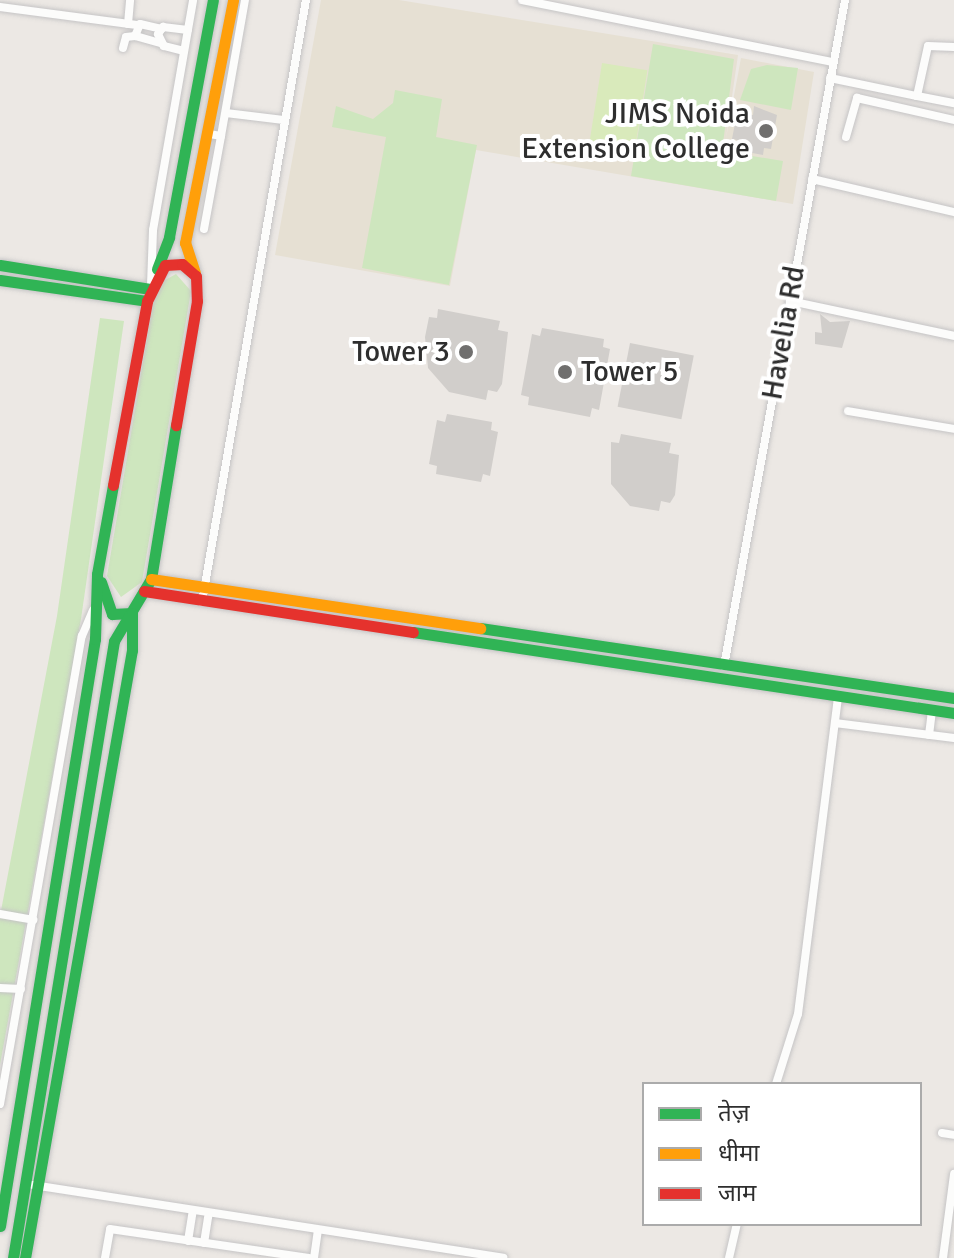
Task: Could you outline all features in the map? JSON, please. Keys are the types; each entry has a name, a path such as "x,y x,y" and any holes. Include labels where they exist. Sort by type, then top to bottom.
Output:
{"main road":[{"path":"0,1226 93,655 99,559 151,288 169,237 213,0"},
{"path":"13,1258 114,641 151,579 197,301 196,276 185,243 215,135 233,0"},
{"path":"151,288 165,265 182,264 196,276"},
{"path":"0,265 151,288"},
{"path":"0,280 151,288"},
{"path":"99,559 107,606 112,614 132,613"},
{"path":"151,579 954,713"},
{"path":"144,591 202,602 684,667 724,666 954,698"},
{"path":"25,1258 132,650 132,613"}],"street":[{"path":"130,0 135,36"},
{"path":"151,288 153,230 193,0"},
{"path":"204,229 215,135 226,113 245,0"},
{"path":"202,602 306,0"},
{"path":"522,0 833,62"},
{"name":"Havelia Rd","path":"724,666 845,0"},
{"path":"0,7 188,30"},
{"path":"160,43 161,29"},
{"path":"123,48 126,37 135,36 184,51"},
{"path":"917,96 928,46 954,47"},
{"path":"830,78 954,103"},
{"path":"846,137 857,98 954,120"},
{"path":"226,113 284,120"},
{"path":"170,126 189,131"},
{"path":"812,179 954,212"},
{"path":"790,301 954,336"},
{"path":"848,411 954,429"},
{"path":"0,1104 3,1072 21,989 82,636 94,607"},
{"path":"777,1082 798,1014 838,696"},
{"path":"929,735 932,710"},
{"path":"835,723 954,738"},
{"path":"0,914 33,920"},
{"path":"0,988 21,989"},
{"path":"942,1133 954,1135"},
{"path":"943,1258 954,1174"},
{"path":"25,1184 452,1254 503,1258"},
{"path":"188,1241 193,1210"},
{"path":"204,1243 209,1213"},
{"path":"729,1258 737,1226"},
{"path":"105,1258 110,1229 312,1258 318,1231"}],"shaded area":[{"path":"321,0 399,0 738,55 726,138 741,58 814,72 793,204 476,150 450,286 275,255"}],"green space":[{"path":"653,44 734,59 722,151 783,161 776,201 631,176"},
{"path":"602,63 647,70 634,154 589,147"},
{"path":"767,65 798,68 791,110 740,100 751,69"},
{"path":"395,90 442,99 436,137 477,145 449,285 362,268 386,137 332,127 336,106 373,119 393,103"},
{"path":"176,274 191,291 142,582 121,597 107,576 156,285"},
{"path":"100,318 124,321 81,619 0,1065 0,916 57,616"}],"building":[{"name":"JIMS Noida Extension College","path":"754,106 777,115 771,149 764,148 763,155 747,152 748,142 732,139 737,113 753,115"},
{"name":"Tower 3","path":"438,309 500,321 498,330 508,332 502,384 497,392 488,390 486,400 449,392 428,368 425,337 429,317 437,318"},
{"path":"820,314 830,322 850,321 842,348 815,344 815,332 822,333"},
{"name":"Tower 5","path":"542,328 604,339 603,347 610,349 599,410 592,408 590,417 528,405 529,397 521,395 532,334 540,336"},
{"path":"630,343 694,355 681,419 618,407"},
{"path":"447,414 492,422 491,430 498,432 490,476 483,474 481,482 436,474 437,466 429,464 437,420 445,422"},
{"path":"621,434 671,443 669,453 679,455 675,495 670,503 661,501 659,511 630,506 611,484 611,442 619,443"}],"traffic: fast":[{"path":"157,269 169,237 213,0"},
{"path":"0,265 150,289"},
{"path":"0,280 147,301"},
{"path":"13,1258 114,641 151,579 176,425"},
{"path":"0,1226 95,639 97,574 113,485"},
{"path":"101,582 112,614 132,613"},
{"path":"25,1258 132,650 132,613"},
{"path":"480,628 954,698"},
{"path":"413,632 954,713"}],"traffic: slow":[{"path":"195,273 185,243 233,0"},
{"path":"151,579 480,628"}],"traffic: jam":[{"path":"113,485 147,301 165,265 182,264 196,276 197,301 176,425"},
{"path":"144,591 413,632"}],"place":[{"name":"JIMS Noida Extension College","path":"766,131"},
{"name":"Tower 3","path":"466,352"},
{"name":"Tower 5","path":"565,372"}]}
